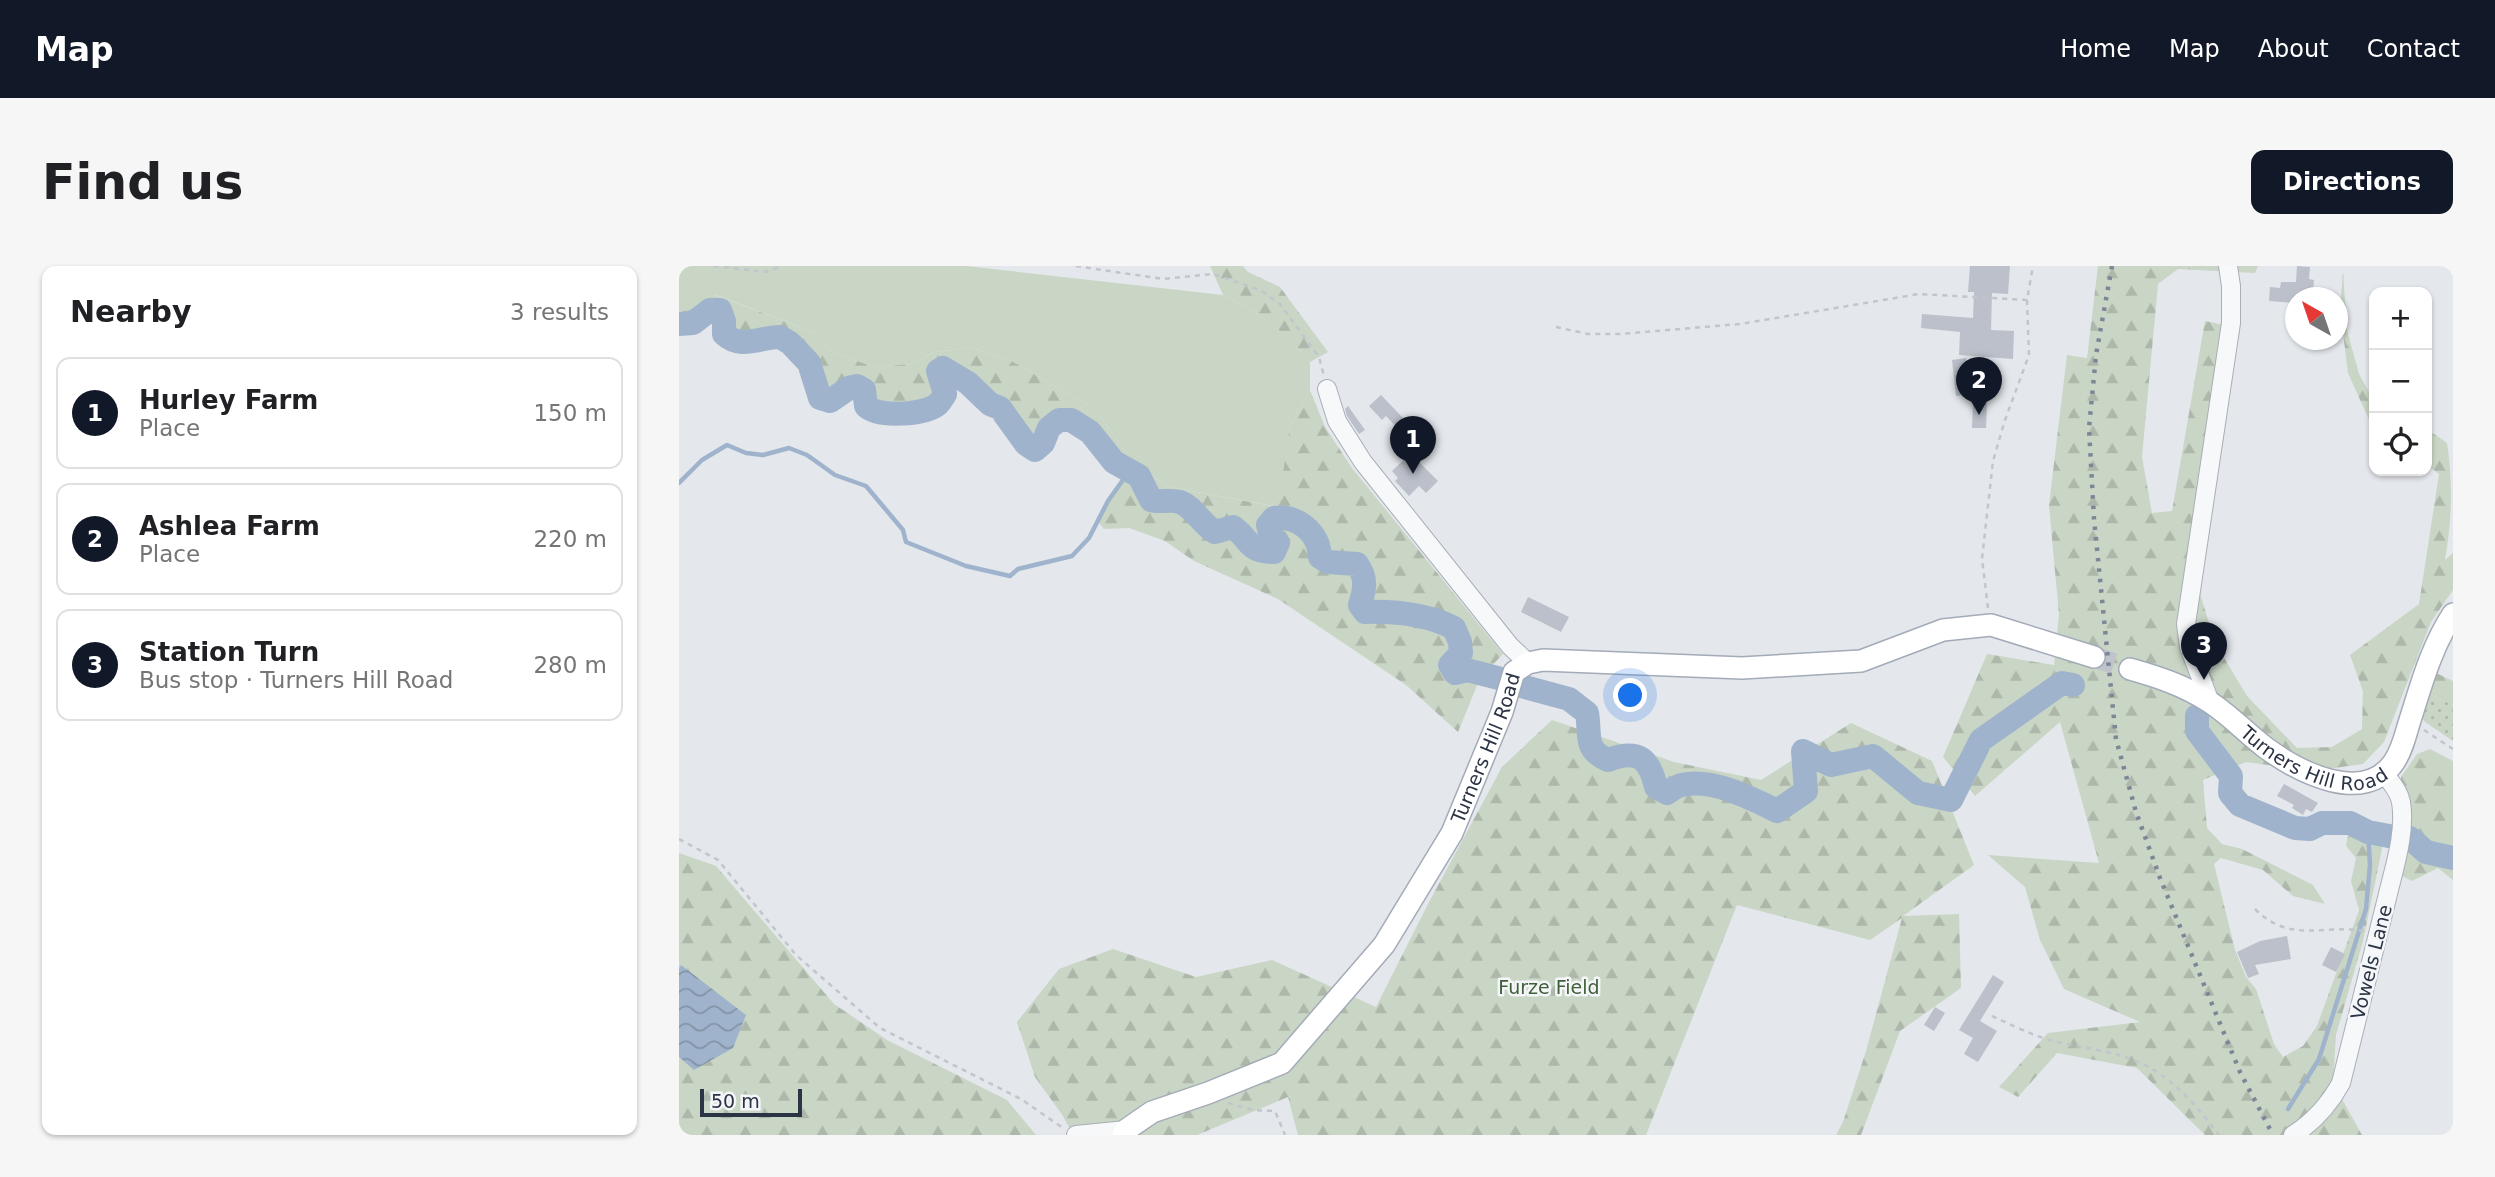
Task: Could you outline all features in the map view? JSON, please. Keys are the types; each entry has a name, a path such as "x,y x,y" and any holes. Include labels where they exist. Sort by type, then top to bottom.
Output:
{"main road":[{"name":"Turners Hill Road","path":"2130,669 2176,682 2210,702 2267,749 2295,766 2346,783 2359,784 2373,781 2385,774 2396,760 2428,664 2453,614"},
{"name":"Turners Hill Road","path":"1124,1132 1152,1112 1282,1063 1384,945 1452,833 1502,712 1514,672 1528,663 1543,660 1742,668 1861,661 1943,630 1991,625 2094,657"}],"street":[{"path":"2210,702 2189,647 2186,624 2231,323 2228,266"},
{"path":"1328,389 1337,421 1363,462 1510,646 1528,663"},
{"name":"Vowels Lane","path":"2294,1135 2318,1116 2341,1083 2375,948 2401,825 2400,802 2396,789 2385,774"},
{"path":"1076,1135 1124,1132"}],"path":[{"path":"714,266 765,272 782,266"},
{"path":"1076,266 1163,279 1213,274 1260,290 1280,304 1319,356 1328,389"},
{"path":"1991,625 1982,559 1993,461 2029,355 2027,300 2033,266"},
{"path":"1556,327 1588,334 1621,334 1740,324 1919,294 2027,300"},
{"path":"2409,721 2453,749"},
{"path":"679,839 718,860 796,955 880,1028 1021,1099 1064,1129 1063,1135"},
{"path":"2255,909 2263,917 2287,930 2362,931"},
{"path":"1991,1016 2050,1040 2114,1054 2145,1065 2173,1083 2198,1107 2219,1135"},
{"path":"1208,1093 1211,1099 1253,1110 1275,1111 1285,1135"}],"green space":[{"path":"679,266 966,266 1223,295 1271,324 1310,362 1310,390 1290,426 1279,507 1165,486 1130,457 1093,408 1008,359 972,348 934,352 911,364 874,367 832,352 818,334 716,295 690,310 679,312"},
{"path":"1210,266 1243,266 1248,272 1280,287 1328,352 1310,362 1271,324 1223,295"},
{"path":"2098,266 2258,266 2255,273 2178,269 2158,284 2142,457 2152,513 2172,511 2205,321 2238,328 2199,590 2215,643 2247,696 2297,748 2332,747 2362,729 2363,691 2350,655 2419,604 2439,474 2432,469 2432,432 2447,443 2451,501 2445,560 2453,553 2453,590 2431,622 2384,742 2363,764 2313,771 2246,762 2203,780 2207,828 2222,844 2242,849 2313,885 2325,904 2293,896 2263,870 2221,858 2214,864 2235,950 2246,977 2256,989 2274,1044 2283,1057 2303,1046 2317,1026 2359,910 2351,881 2356,858 2346,846 2350,825 2384,839 2363,941 2336,1035 2333,1083 2362,1135 2205,1135 2137,1068 2057,1053 2018,1097 1999,1087 2048,1033 2140,1022 2064,989 2040,940 2025,887 1988,855 2099,863 2060,722 1975,796 1943,757 1987,654 2054,665 2059,615 2049,505 2067,355 2087,358"},
{"path":"715,295 818,334 832,352 874,367 911,364 934,352 972,348 1008,359 1093,408 1130,457 1165,486 1278,507 1290,426 1310,390 1325,427 1352,468 1503,654 1480,678 1458,732 1406,685 1278,599 1194,561 1165,541 1129,528 1104,529 1098,522 1108,501 1130,470 1114,462 1090,432 1071,420 1059,420 1049,428 1043,443 1035,450 1026,444 1000,409 990,404 968,383 943,368 938,371 945,394 938,404 923,411 891,414 872,410 866,406 864,390 857,386 849,388 830,401 820,398 808,362 784,339 772,336 746,342 732,340 724,334 724,321 719,310 709,310 693,323 679,324 679,312 690,310"},
{"path":"2348,334 2359,374 2369,392 2369,420 2348,373 2345,350 2348,350"},
{"path":"2434,672 2453,681 2453,705 2427,693"},
{"path":"2427,693 2453,705 2453,741 2425,722 2421,716"},
{"name":"Furze Field","path":"1552,720 1674,762 1761,780 1851,723 1932,761 1974,865 1903,916 1959,914 1961,988 1900,1031 1861,1135 1836,1135 1843,1122 1866,1051 1902,918 1870,940 1737,905 1646,1135 1298,1135 1288,1097 1197,1135 1073,1135 1035,1077 1017,1022 1059,969 1113,949 1196,977 1272,960 1376,1007 1502,767"},
{"path":"2430,749 2453,761 2453,880 2438,868 2412,881 2400,875 2401,777 2417,754"},
{"path":"679,853 716,866 834,1004 887,1040 1007,1100 1036,1135 679,1135"}],"water":[{"path":"681,965 746,1015 733,1048 694,1070 679,1057"}],"building":[{"path":"1970,266 2010,266 2008,294 1992,293 1991,330 2014,331 2013,359 1959,355 1960,332 1921,328 1922,314 1973,318 1974,292 1968,292"},
{"path":"2297,266 2310,267 2309,279 2314,280 2313,287 2285,287 2285,302 2269,301 2270,287 2280,288 2281,282 2296,282"},
{"path":"1966,358 1970,395 1956,396 1952,360"},
{"path":"1381,395 1427,443 1413,456 1438,481 1426,493 1419,486 1409,496 1395,481 1398,478 1392,471 1408,456 1399,446 1407,438 1386,416 1382,420 1369,406"},
{"path":"1973,402 1987,403 1986,428 1972,428"},
{"path":"1348,406 1365,430 1359,434 1347,416 1345,409"},
{"path":"1528,597 1569,617 1561,632 1521,612"},
{"path":"2284,784 2318,803 2312,812 2306,809 2303,815 2292,808 2294,805 2277,796"},
{"path":"2287,936 2291,959 2255,965 2259,974 2248,978 2237,952 2260,941"},
{"path":"2331,947 2345,954 2336,972 2322,965"},
{"path":"1993,975 2004,982 1980,1021 1997,1031 1978,1062 1964,1054 1973,1038 1959,1030"},
{"path":"1935,1007 1945,1013 1934,1031 1924,1025"}],"waterway":[{"path":"679,324 693,323 710,310 720,310 724,321 724,334 730,339 744,342 780,337 790,343 809,363 820,398 830,401 849,388 857,386 864,390 866,406 872,410 891,414 923,411 938,404 945,394 938,371 943,368 968,383 990,404 1000,408 1026,444 1035,450 1043,443 1049,428 1059,420 1071,420 1090,432 1114,462 1139,476 1151,500 1185,504 1215,532 1233,527 1254,548 1274,552 1278,543 1270,534 1268,525 1274,518 1298,522 1316,540 1320,557 1328,562 1357,564 1364,579 1360,605 1365,612 1411,614 1454,628 1461,653 1450,665 1455,673 1467,670 1498,678"},
{"path":"679,483 702,460 727,445 746,453 763,455 789,448 807,455 835,475 866,486 903,530 906,542 966,566 1010,576 1018,569 1072,556 1089,538 1108,501 1130,470"},
{"path":"1521,686 1569,699 1587,713 1591,746 1600,756 1608,760 1627,755 1640,758 1650,769 1656,787 1667,793 1682,785 1706,784 1731,790 1777,811 1806,791 1803,751 1831,765 1873,756 1918,793 1951,800 1981,740 2062,683 2073,685"},
{"path":"2197,716 2197,731 2231,776 2230,793 2240,805 2295,828 2310,829 2322,823 2350,823 2368,832 2389,836"},
{"path":"2288,1109 2319,1059 2366,909 2370,865 2368,832"},
{"path":"2410,838 2426,852 2453,858"}],"tunnel":[{"path":"2094,657 2130,669"}],"railway":[{"path":"2112,266 2096,355 2089,428 2094,519 2116,739 2136,812 2160,878 2240,1072 2273,1135"}],"place":[{"name":"Ashlea Farm","path":"1979,415"},
{"name":"Hurley Farm","path":"1413,474"},
{"name":"Station Turn","path":"2204,680"}]}
